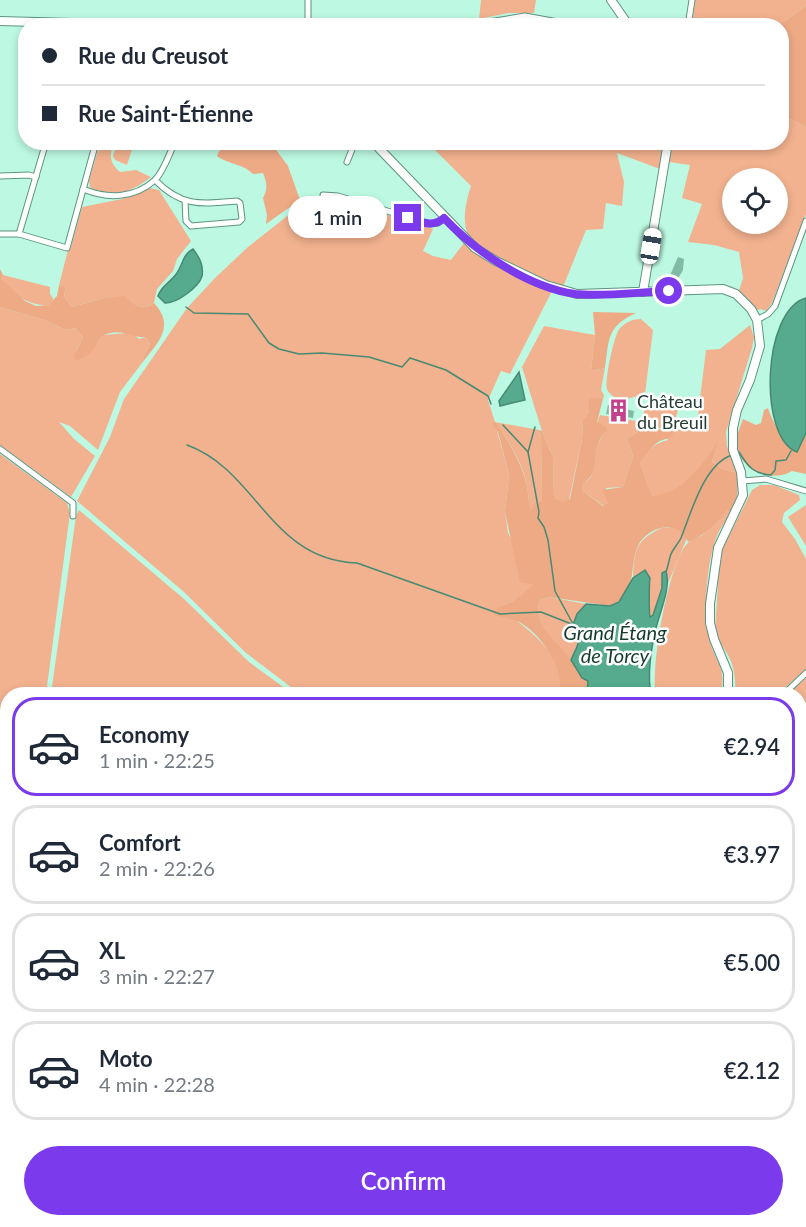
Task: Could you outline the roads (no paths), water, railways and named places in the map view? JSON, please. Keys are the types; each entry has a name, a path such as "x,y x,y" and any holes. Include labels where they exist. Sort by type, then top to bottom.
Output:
{"street":[{"path":"308,0 308,18"},
{"path":"611,0 623,18"},
{"path":"689,18 692,0"},
{"path":"513,18 525,16 536,18"},
{"path":"0,21 18,22"},
{"path":"19,234 44,150"},
{"path":"0,234 19,234 67,248 94,150"},
{"path":"83,189 115,197 136,191 155,180 171,150"},
{"path":"346,162 351,150"},
{"path":"380,150 444,218 485,255 555,289 589,294 703,289 730,291 742,299 757,320 760,345 733,428 734,453 743,480 742,501 718,548 710,604 710,623 728,673 728,687"},
{"path":"643,292 667,150"},
{"path":"0,176 29,175 36,177"},
{"path":"155,180 163,188 185,201 197,204 237,201 240,203 242,219 239,222 191,226 186,221 185,201"},
{"path":"322,195 338,196 425,223 438,223 444,218"},
{"path":"757,320 768,314 775,306 806,221"},
{"path":"0,448 73,503 73,516"},
{"path":"743,480 766,479 806,491"},
{"path":"791,687 806,673"}],"water":[{"path":"193,249 202,265 200,280 181,298 165,303 158,296 159,293 175,276 185,256"},
{"path":"806,298 806,433 797,452 784,442 776,424 771,400 770,374 781,325 791,307"},
{"path":"519,372 525,400 500,406 499,401"},
{"name":"Grand Étang de Torcy","path":"645,570 650,578 650,617 653,615 662,588 662,573 666,571 666,592 651,653 650,687 588,687 588,681 582,678 571,660 578,644 573,625 577,614 586,604 610,606 619,602 633,578"}],"waterway":[{"path":"186,307 194,313 248,314 269,343 279,349 299,354 322,353 369,357 402,367 410,358 446,370 488,396 491,404"},
{"path":"503,425 528,452 539,512 538,518 548,540 555,591 573,624"},
{"path":"528,452 535,427"},
{"path":"187,445 211,457 231,474 283,531 304,547 328,558 357,563 500,614 541,612 574,625"},
{"path":"737,453 739,452 749,466 756,471 771,475 775,470 776,461 786,460 791,451"},
{"path":"666,572 671,554 681,538 706,479 722,460 732,455"}],"place":[{"name":"Château du Breuil","path":"619,411"}]}
